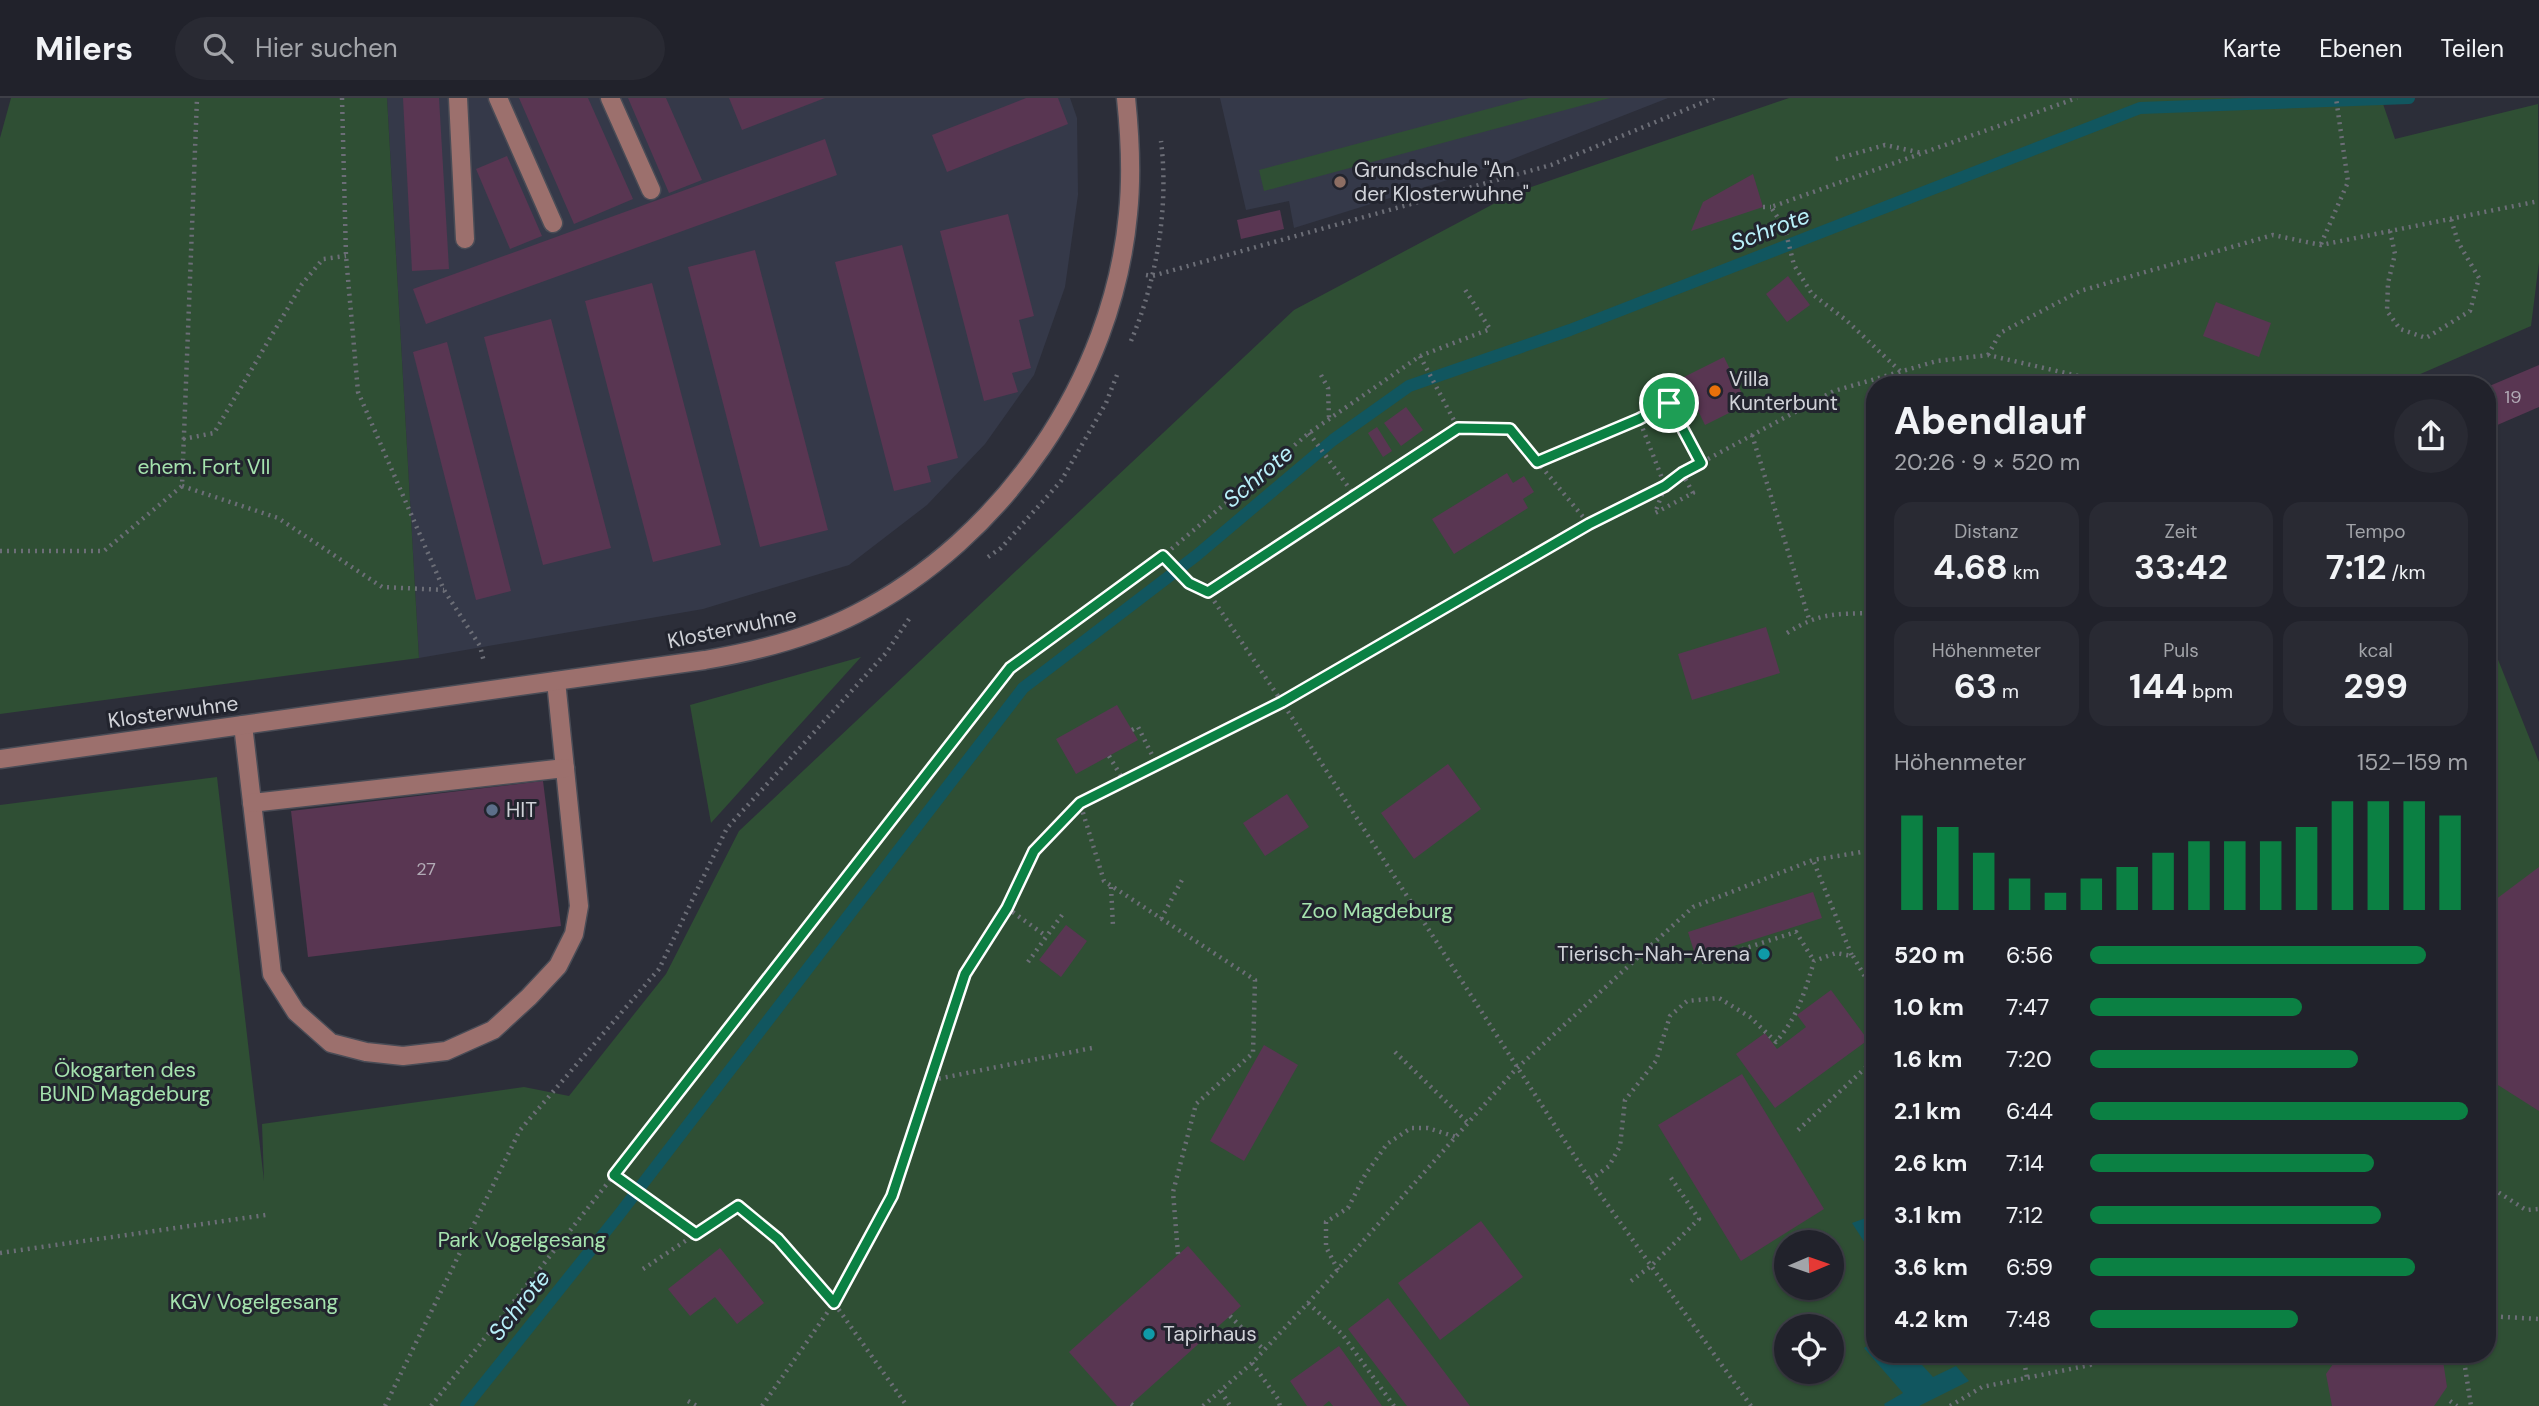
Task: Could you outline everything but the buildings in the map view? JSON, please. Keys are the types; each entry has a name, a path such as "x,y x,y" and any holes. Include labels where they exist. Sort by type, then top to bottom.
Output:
{"street":[{"path":"458,98 465,239"},
{"path":"498,98 553,223"},
{"path":"610,98 651,190"},
{"name":"Klosterwuhne","path":"0,760 705,660 777,645 847,618 904,584 950,550 989,512 1022,474 1068,406 1110,309 1118,270 1128,215 1130,179 1126,98"},
{"path":"243,725 272,974 296,1012 331,1043 366,1052 403,1056 446,1051 494,1030 558,965 574,934 579,906 556,681"},
{"path":"252,803 565,768"}],"path":[{"path":"0,551 104,551 182,486 197,98"},
{"path":"342,98 346,256 358,392 444,590 480,646 489,690"},
{"path":"1118,270 1152,276 1551,165 1714,98"},
{"path":"1763,207 1771,207 2077,98"},
{"path":"2321,245 2348,182 2336,98"},
{"path":"1836,159 1885,145 1923,153"},
{"path":"1988,355 2000,332 2080,291 2273,235 2321,245 2539,201"},
{"path":"1771,207 1785,229 1794,265 1812,294 1846,320 1901,371"},
{"path":"2390,231 2395,254 2388,283 2387,312 2400,329 2426,338 2470,311 2479,278 2458,242 2451,219"},
{"path":"183,439 214,433 302,285 323,259 346,256"},
{"path":"431,1406 1010,668 1163,556 1308,433 1420,356 1490,329 1464,288"},
{"path":"1884,376 1937,361 1988,355 2078,376"},
{"path":"1420,356 1458,428"},
{"path":"1321,374 1328,388 1329,419"},
{"path":"762,1406 834,1303 892,1196 965,974 1007,908 1034,851 1080,803 1282,702 1589,524 1665,486 1682,473 1834,391 1866,381"},
{"path":"1537,462 1639,419 1669,403 1701,463"},
{"path":"1639,419 1665,486 1655,513 1693,492 1682,473"},
{"path":"1208,592 1458,428 1510,429 1589,524"},
{"path":"1308,433 1356,495"},
{"path":"1752,435 1809,619"},
{"path":"182,486 278,518 382,587 444,590"},
{"path":"1163,556 1189,583 1208,592 1282,702 1590,1180 1751,1406"},
{"path":"384,1406 520,1130 659,969 727,828 886,653 912,615 904,584"},
{"path":"1787,633 1809,619 1866,613"},
{"path":"1132,730 1138,727 1157,765"},
{"path":"1109,756 1124,781"},
{"path":"1080,803 1104,881 1255,980 1253,1053 1196,1104 1173,1192 1178,1254"},
{"path":"1203,1406 1252,1363 1308,1303 1516,1069 1693,907 1813,860 1866,851"},
{"path":"1813,860 1852,956 1866,979"},
{"path":"1161,919 1183,878"},
{"path":"1111,886 1113,926"},
{"path":"1007,908 1046,936"},
{"path":"1028,962 1062,915"},
{"path":"1590,1180 1609,1166 1620,1146 1625,1100 1656,1061 1670,1016 1687,1001 1719,998 1750,1017 1776,1042 1790,1026 1801,1004 1814,961 1796,932 1702,962"},
{"path":"1814,961 1836,953 1852,956"},
{"path":"931,1080 1093,1048"},
{"path":"1395,1052 1468,1123"},
{"path":"1798,1130 1866,1067"},
{"path":"1338,1270 1326,1247 1326,1222 1348,1209 1365,1175 1387,1144 1411,1128 1427,1128 1456,1137"},
{"path":"614,1175 696,1234"},
{"path":"1631,1281 1651,1266 1699,1219 1669,1175"},
{"path":"2496,1191 2526,1210 2539,1209"},
{"path":"643,1269 738,1206 778,1239 834,1303 907,1406"},
{"path":"0,1253 266,1215"},
{"path":"1308,1303 1342,1334 1394,1406"},
{"path":"1230,1316 1264,1350"},
{"path":"2496,1317 2539,1319"},
{"path":"1252,1363 1278,1399 1280,1406"},
{"path":"2025,1363 2028,1378"},
{"path":"1950,1406 1982,1387 2092,1363"},
{"path":"2464,1363 2471,1406"},
{"path":"1221,1391 1230,1406"},
{"path":"688,1401 696,1406"},
{"path":"2450,1401 2457,1406"}],"shaded area":[{"path":"387,98 1070,98 1077,118 1078,195 1065,287 1034,375 985,444 927,505 849,565 703,609 419,658"},
{"name":"Grundschule \"An der Klosterwuhne\"","path":"1220,98 1668,98 1505,162 1294,228 1289,201 1246,210"}],"green space":[{"name":"ehem. Fort VII","path":"11,98 387,98 419,658 0,714 0,138"},
{"path":"1529,98 1610,98 1264,191 1259,170"},
{"name":"Zoo Magdeburg","path":"1789,98 2381,98 2395,139 2538,104 2539,262 2531,326 2416,376 1866,376 1866,1363 2496,1363 2496,654 2539,762 2539,1406 0,1406 0,805 217,777 264,1181 262,1124 524,1087 569,1096 666,974 739,831 1294,310 1514,193"},
{"path":"861,657 711,823 690,705"}],"water":[{"path":"1866,1218 1866,1245 1852,1223"},
{"path":"1877,1363 1920,1363 1933,1377 1956,1366 1969,1381 1919,1406 1885,1406 1884,1404 1903,1393"}],"waterway":[{"name":"Schrote","path":"466,1406 618,1216 1023,688 1197,555 1333,440 1409,386 1570,330 2140,108 2409,98"}],"place":[{"name":"Grundschule \"An der Klosterwuhne\"","path":"1340,182"},
{"name":"Villa Kunterbunt","path":"1715,391"},
{"name":"HIT","path":"492,810"},
{"name":"Tierisch-Nah-Arena","path":"1764,954"},
{"name":"Tapirhaus","path":"1149,1334"}],"route":[{"path":"1669,403 1701,463 1665,486 1589,524 1282,702 1080,803 1034,851 1007,908 965,974 892,1196 834,1303 778,1239 738,1206 696,1234 614,1175 891,824 1010,668 1163,556 1189,583 1208,592 1458,428 1510,429 1537,462 1639,419 1669,403"}],"park label":[{"name":"Ökogarten des BUND Magdeburg","path":"125,1082"},
{"name":"Park Vogelgesang","path":"522,1240"},
{"name":"KGV Vogelgesang","path":"254,1302"}]}
